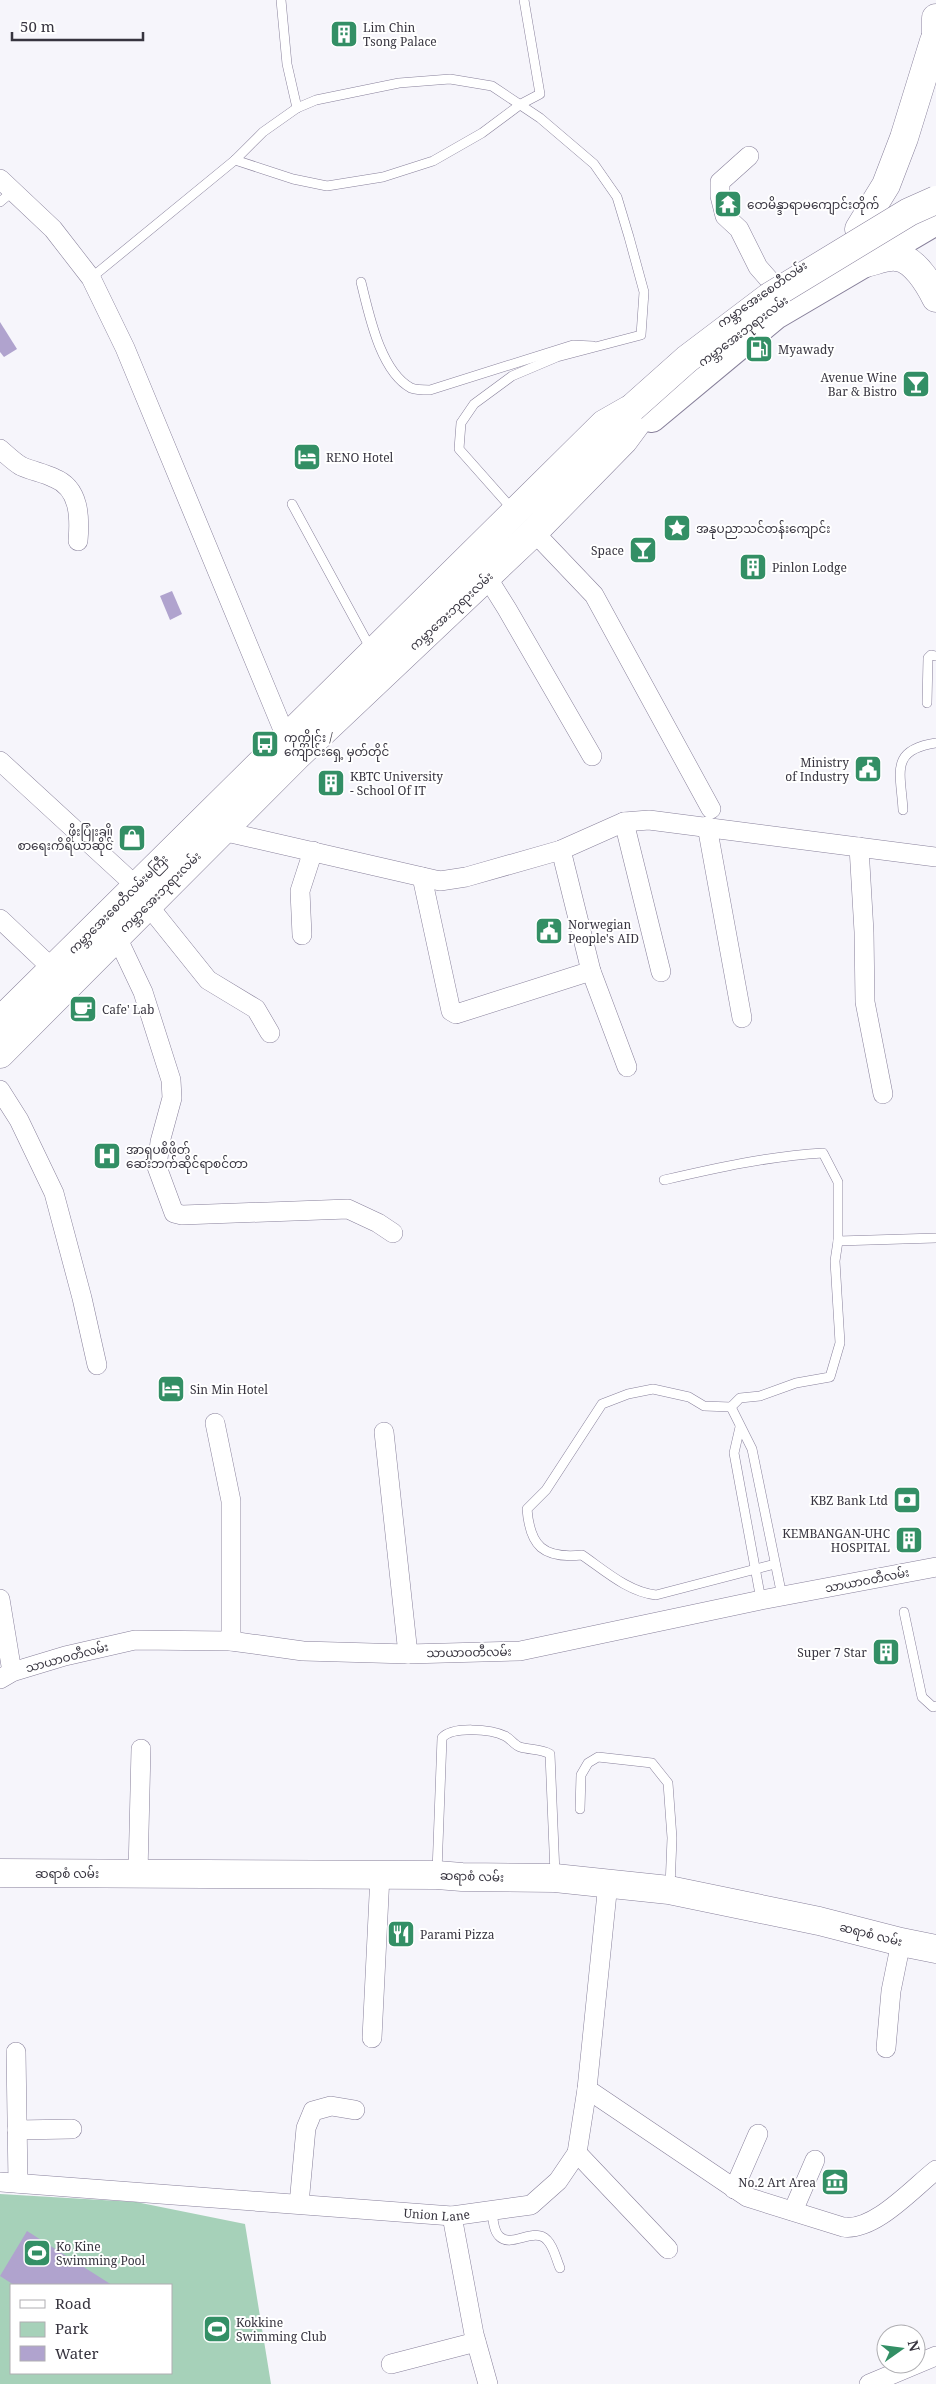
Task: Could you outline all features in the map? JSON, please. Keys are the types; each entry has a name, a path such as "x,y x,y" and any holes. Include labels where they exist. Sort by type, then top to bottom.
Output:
{"main road":[{"path":"859,229 886,185 904,138 936,40"},
{"name":"ကမ္ဘာအေးစေတီလမ်း","path":"614,432 663,365 774,283 859,229 936,185"},
{"name":"ကမ္ဘာအေးဘုရားလမ်း","path":"637,412 687,359 769,297 909,212 936,200"},
{"name":"ကမ္ဘာအေးဘုရားလမ်း","path":"637,412 777,303 914,222 936,213"},
{"path":"614,432 665,409 747,339 790,308 936,222"},
{"path":"866,263 897,257 912,264 931,287 936,298"},
{"path":"774,283 787,292 790,308"},
{"path":"614,432 637,412"},
{"name":"ကမ္ဘာအေးဘုရားလမ်း","path":"290,748 372,651 515,512 614,432"},
{"name":"ကမ္ဘာအေးဘုရားလမ်း","path":"0,1054 116,936 141,895 290,748 486,577 534,532 614,432"},
{"name":"ကမ္ဘာအေးဘုရားလမ်း","path":"182,839 212,825"},
{"name":"ကမ္ဘာအေးစေတီလမ်းမကြီး","path":"53,969 141,895 182,839"},
{"path":"0,1021 53,969"},
{"name":"ဆရာစံ လမ်း","path":"0,1873 138,1872 555,1878 670,1890 819,1921 936,1949"}],"street":[{"path":"749,156 720,182 720,196 725,216 739,229 758,267 774,283"},
{"path":"4,191 53,229 91,278 125,348 290,748"},
{"path":"0,449 20,466 56,478 68,486 74,496 80,520 78,541"},
{"path":"534,532 594,595 709,817 742,1018"},
{"path":"486,577 508,609 592,756"},
{"path":"0,761 141,895 208,980 256,1009 270,1033"},
{"path":"212,825 313,851 440,880 466,877 561,850 624,822 709,817 859,847 936,857"},
{"path":"624,822 661,972"},
{"path":"859,847 864,932 865,1002 883,1094"},
{"path":"561,850 591,971 627,1067"},
{"path":"302,935 300,891 313,851"},
{"path":"422,877 451,1011 456,1014 591,971"},
{"path":"0,920 53,969"},
{"path":"116,936 143,992 171,1080 172,1098 160,1142 157,1167 174,1213 182,1215 348,1209 378,1223 393,1234"},
{"path":"0,1090 19,1120 54,1193 82,1298 97,1365"},
{"path":"215,1423 231,1501 230,1641"},
{"path":"384,1432 408,1654"},
{"name":"သာယာဝတီလမ်း","path":"6,1676 65,1656 135,1640 230,1641 303,1651 408,1654 520,1651 761,1600 936,1567"},
{"path":"0,1599 6,1676"},
{"path":"138,1872 141,1749"},
{"path":"372,2038 380,1875"},
{"name":"Union Lane","path":"9,2182 452,2216 531,2205 558,2181 577,2153 587,2089 608,1883"},
{"path":"886,2048 891,1990 901,1942"},
{"path":"9,2182 17,2130 16,2052"},
{"path":"587,2089 747,2197 843,2227 856,2227 877,2218 936,2170"},
{"path":"299,2204 306,2128 313,2111 331,2106 356,2110"},
{"path":"17,2130 72,2129"},
{"path":"734,2189 758,2134"},
{"path":"577,2153 668,2249"},
{"path":"793,2211 815,2160"},
{"path":"452,2216 476,2342 488,2384"},
{"path":"391,2364 476,2342"},
{"path":"869,2384 936,2356"}],"lane":[{"path":"282,0 287,64 297,108"},
{"path":"235,160 293,179 327,186 384,177 433,161 482,133 521,104 540,94 524,0"},
{"path":"91,278 235,160 263,132 297,108 316,100 399,83 450,79 492,86 540,118 594,164 617,197 644,292 642,335 557,358 512,376 474,404 461,423 459,449 515,512"},
{"path":"361,282 376,337 393,372 412,389 430,390 573,345 603,346"},
{"path":"292,504 372,651"},
{"path":"927,703 928,658 931,655 936,656"},
{"path":"903,810 900,765 904,755 914,749 936,743"},
{"path":"664,1180 756,1161 823,1153 838,1182 838,1241 835,1261 840,1343 830,1376 796,1384 760,1396 740,1398 731,1408"},
{"path":"838,1241 936,1238"},
{"path":"731,1408 704,1406 689,1397 652,1389 628,1394 602,1404 546,1490 527,1509 529,1530 534,1543 549,1552 567,1556 582,1555 627,1586 645,1594 656,1595 775,1564"},
{"path":"731,1408 752,1449 782,1596"},
{"path":"740,1427 734,1452 761,1600"},
{"path":"904,1612 922,1697 933,1707 936,1706"},
{"path":"437,1875 442,1738 446,1733 452,1731 489,1731 506,1736 518,1746 550,1754 555,1878"},
{"path":"580,1809 581,1775 588,1763 598,1757 652,1763 663,1774 668,1783 672,1838 670,1890"},
{"path":"492,2210 495,2229 499,2236 506,2240 536,2235 543,2236 552,2247 560,2268"}],"green space":[{"name":"Kokkine Swimming Club","path":"0,2194 136,2202 245,2224 271,2384 0,2384"}],"water":[{"path":"0,322 17,349 4,357 0,352"},
{"path":"172,591 182,614 170,620 160,596"},
{"name":"Ko Kine Swimming Pool","path":"27,2231 110,2284 12,2284 0,2276"}],"place":[{"name":"Lim Chin Tsong Palace","path":"344,34"},
{"name":"တေမိန္ဒာရာမကျောင်းတိုက်","path":"728,204"},
{"name":"Myawady","path":"759,349"},
{"name":"Avenue Wine Bar & Bistro","path":"916,384"},
{"name":"RENO Hotel","path":"307,457"},
{"name":"အနုပညာသင်တန်းကျောင်း","path":"677,528"},
{"name":"Space","path":"643,550"},
{"name":"Pinlon Lodge","path":"753,567"},
{"name":"ကုက္ကိုင်း / ကျောင်းရှေ့ မှတ်တိုင်","path":"265,744"},
{"name":"Ministry of Industry","path":"868,769"},
{"name":"KBTC University - School Of IT","path":"331,783"},
{"name":"ဖိုးပြုံးချို စာရေးကိရိယာဆိုင်","path":"132,838"},
{"name":"Norwegian People's AID","path":"549,931"},
{"name":"Cafe' Lab","path":"83,1009"},
{"name":"အာရှပစိဖိတ် ဆေးဘက်ဆိုင်ရာစင်တာ","path":"107,1156"},
{"name":"Sin Min Hotel","path":"171,1389"},
{"name":"KBZ Bank Ltd","path":"907,1500"},
{"name":"KEMBANGAN-UHC HOSPITAL","path":"909,1540"},
{"name":"Super 7 Star","path":"886,1652"},
{"name":"Parami Pizza","path":"401,1934"},
{"name":"No.2 Art Area","path":"835,2182"},
{"name":"Ko Kine Swimming Pool","path":"37,2253"},
{"name":"Kokkine Swimming Club","path":"217,2329"}]}
